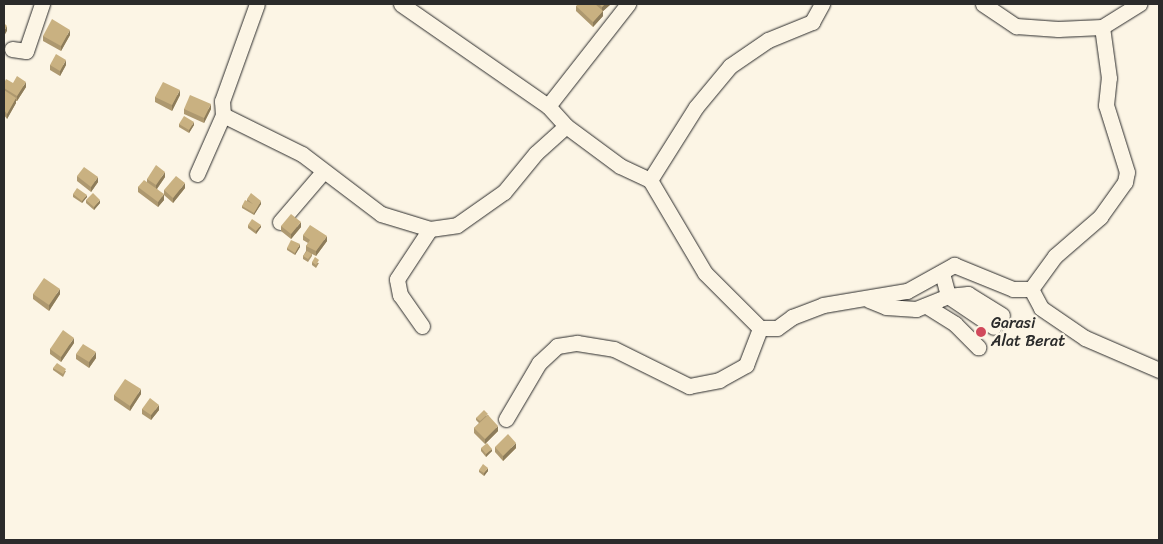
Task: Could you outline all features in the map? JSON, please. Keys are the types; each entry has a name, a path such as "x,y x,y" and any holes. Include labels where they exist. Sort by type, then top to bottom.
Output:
{"street":[{"path":"12,49 26,51 42,4"},
{"path":"197,174 224,115 222,101 257,4"},
{"path":"400,4 548,106 566,126 620,166 650,180 705,273 760,328 777,328 803,311 823,305 869,300 907,291 958,265 1013,289 1030,289"},
{"path":"548,106 628,4"},
{"path":"650,180 696,107 730,66 768,40 812,22 822,4"},
{"path":"983,4 1016,26 1102,27 1138,4"},
{"path":"1030,289 1055,256 1100,218 1125,182 1126,172 1106,105 1109,78 1102,27"},
{"path":"224,115 286,144 322,173 380,214 430,229 457,225 504,192 536,153 566,126"},
{"path":"280,222 322,173"},
{"path":"422,326 400,295 397,279 430,229"},
{"path":"942,273 948,296"},
{"path":"1030,289 1040,308 1085,338 1159,370"},
{"path":"869,300 901,310 928,307 948,296 968,294 998,321"},
{"path":"928,307 955,324 978,347"},
{"path":"506,418 539,363 557,346 578,343 614,349 688,386 720,380 746,365 760,328"}],"building":[{"path":"578,4 595,4 603,11 593,22 576,6"},
{"path":"52,19 70,30 61,46 43,36"},
{"path":"56,54 66,60 60,71 50,65"},
{"path":"17,76 26,82 17,96 4,88 4,83 6,79 13,83"},
{"path":"163,82 180,90 172,105 155,97"},
{"path":"4,90 16,98 7,114 4,110"},
{"path":"190,95 211,104 204,118 184,109"},
{"path":"184,116 194,122 189,130 179,124"},
{"path":"156,165 165,172 156,185 147,179"},
{"path":"84,167 98,177 91,187 77,176"},
{"path":"176,176 185,183 173,198 164,190"},
{"path":"144,180 164,194 158,202 138,187"},
{"path":"77,188 87,195 82,201 73,194"},
{"path":"93,193 100,200 94,207 86,200"},
{"path":"251,193 261,201 254,213 242,206 245,200 253,204 247,199"},
{"path":"291,214 301,222 291,234 281,226"},
{"path":"252,219 261,225 256,231 248,225"},
{"path":"310,225 327,236 316,251 306,246 310,240 303,235"},
{"path":"291,240 300,244 295,253 287,248"},
{"path":"307,251 312,254 308,259 303,256"},
{"path":"315,257 319,260 316,265 312,262"},
{"path":"44,278 60,289 49,305 33,294"},
{"path":"63,330 74,338 61,357 50,349"},
{"path":"83,344 96,352 89,362 76,354"},
{"path":"57,363 66,369 63,374 53,368"},
{"path":"125,379 141,389 130,406 114,395"},
{"path":"150,398 159,405 151,415 142,409"},
{"path":"484,410 488,414 480,421 476,418"},
{"path":"488,415 498,426 485,439 474,428"},
{"path":"508,434 516,443 503,456 495,447"},
{"path":"487,443 492,449 486,454 481,448"},
{"path":"483,464 488,468 484,473 479,470"}],"place":[{"name":"Garasi Alat Berat","path":"981,332"}]}
